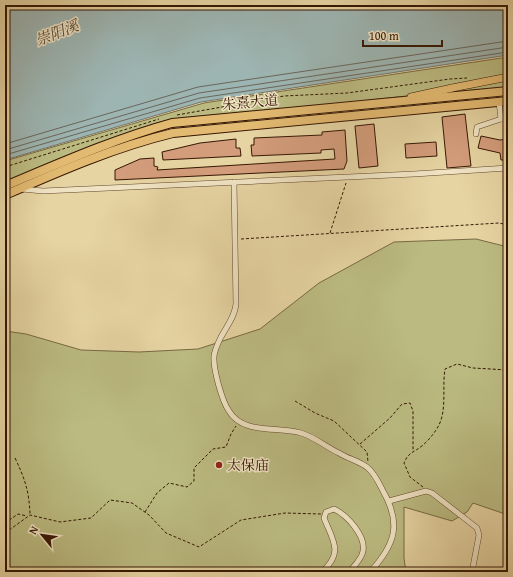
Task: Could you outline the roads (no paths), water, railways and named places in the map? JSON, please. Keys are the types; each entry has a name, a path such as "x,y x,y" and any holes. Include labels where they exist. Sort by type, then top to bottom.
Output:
{"highway":[{"name":"朱熹大道","path":"5,186 102,146 140,132 172,123 508,91"},
{"name":"朱熹大道","path":"5,195 106,154 144,140 173,133 504,101"}],"main road":[{"path":"389,102 508,77"}],"street":[{"path":"501,119 504,101"},
{"path":"476,134 477,127 501,119 508,119"},
{"path":"5,189 43,191 508,168"},
{"path":"234,182 235,310 220,339 214,357 221,392 228,411 240,422 255,428 292,431 308,435 369,469 374,474 389,501 394,528 392,540 383,558 370,572"},
{"path":"389,501 426,491 432,492 477,528 479,535 472,572"},
{"path":"322,572 331,561 336,549 324,518 324,514 331,510 336,510 351,524 360,537 363,552 349,572"}],"water":[{"name":"崇阳溪","path":"5,5 508,5 508,55 201,102 5,160"}],"place":[{"name":"太保庙","path":"219,465"}]}
